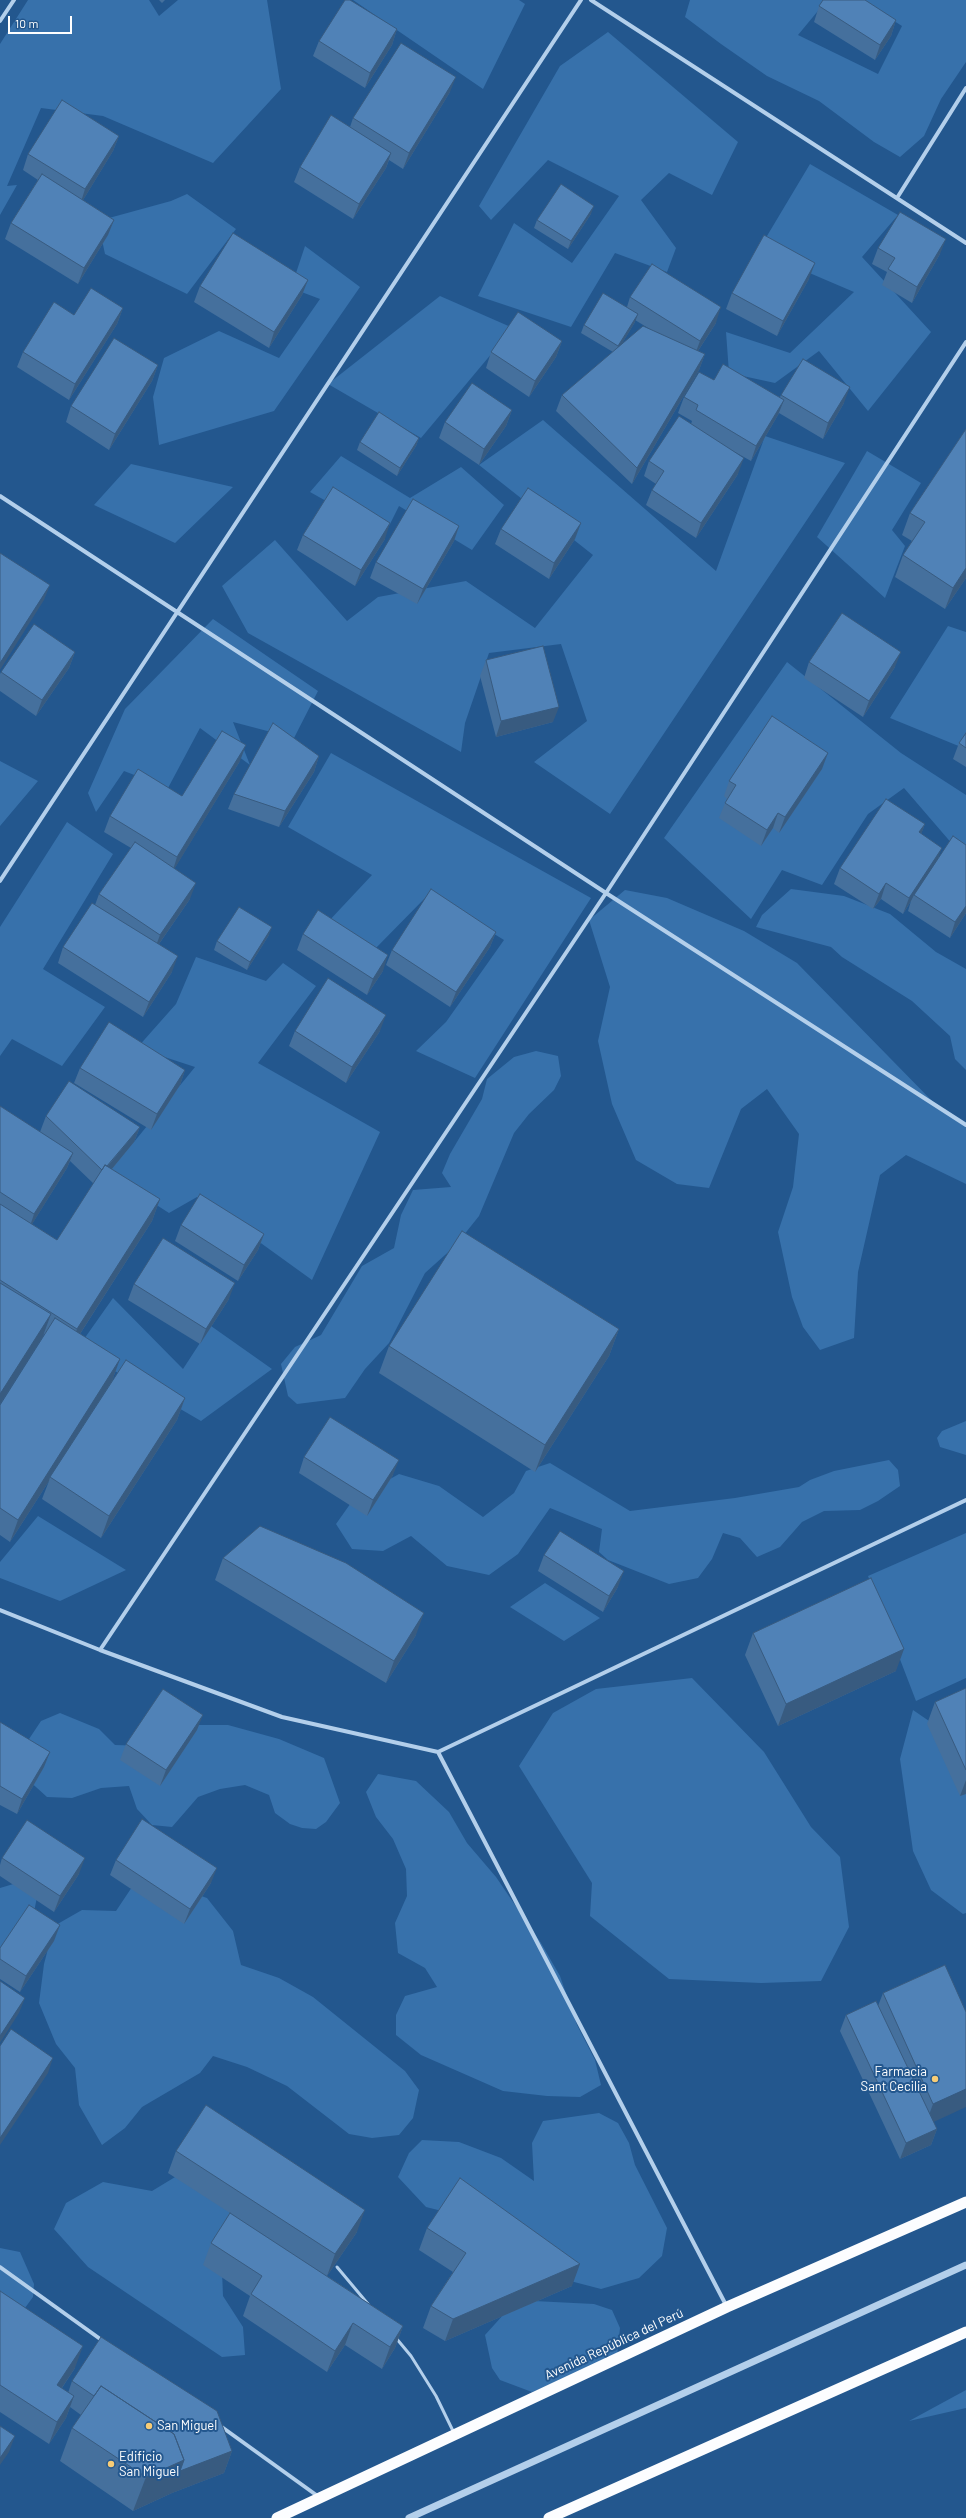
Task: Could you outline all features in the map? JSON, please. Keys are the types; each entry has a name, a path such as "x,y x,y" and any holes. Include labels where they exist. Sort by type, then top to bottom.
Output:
{"highway":[{"name":"Avenida República del Perú","path":"277,2518 727,2307 966,2202"},
{"path":"548,2518 966,2332"}],"street":[{"path":"0,21 14,0"},
{"path":"0,881 581,0"},
{"path":"591,0 966,243"},
{"path":"896,198 966,88"},
{"path":"100,1650 606,893 966,342"},
{"path":"0,496 606,893 966,1125"},
{"path":"0,1610 100,1650 282,1717 438,1752 966,1500"},
{"path":"438,1752 727,2307"},
{"path":"409,2518 966,2265"},
{"path":"0,2266 110,2346"},
{"path":"214,2421 319,2498"}],"lane":[{"path":"337,2267 371,2308"},
{"path":"391,2332 411,2356 436,2396 455,2434"}],"shaded area":[{"path":"28,0 149,0 159,16 178,0 267,0 281,89 213,163 103,116 41,108 7,186 17,185 0,215 0,44"},
{"path":"353,0 519,0 525,4 483,89"},
{"path":"690,0 827,0 798,35 878,74 902,26 861,0 966,0 966,62 941,99 924,136 900,157 874,142 819,101 767,76 721,44 685,17"},
{"path":"608,32 738,142 712,195 669,173 641,200 676,248 667,272 615,253 571,327 478,296 514,223 572,263 619,196 548,160 491,220 479,206 560,66"},
{"path":"810,164 898,215 862,257 931,332 868,411 819,351 775,383 729,373 726,332 790,353 854,292 758,251"},
{"path":"187,194 236,229 187,294 105,254 98,221 171,201"},
{"path":"305,246 360,287 274,411 159,445 153,397 164,358 219,331 279,358 320,299 291,288"},
{"path":"440,296 513,328 421,438 328,384"},
{"path":"543,420 716,571 765,436 845,463 610,814 534,762 587,721 561,644 489,653 465,723 461,752 248,633 222,586 275,540 347,621 378,597 466,581 535,628 593,555 479,465"},
{"path":"867,451 921,483 892,530 905,546 885,598 817,537"},
{"path":"341,456 410,498 461,467 504,505 472,550 399,506 385,534 310,492"},
{"path":"131,464 233,487 175,543 94,505"},
{"path":"213,619 318,691 294,738 233,722 250,765 200,728 168,788 124,771 96,812 88,793 125,709"},
{"path":"948,626 966,632 966,740 961,747 890,718"},
{"path":"787,662 901,753 966,795 966,860 904,788 868,814 822,885 782,870 751,919 664,838"},
{"path":"331,753 591,898 475,1078 416,1051 446,1022 504,940 429,894 373,951 327,923 372,875 288,827"},
{"path":"0,761 38,781 0,826"},
{"path":"67,822 113,854 43,969 105,1007 62,1066 12,1039 0,1056 0,927"},
{"path":"791,889 844,896 890,914 936,952 966,969 966,1070 955,1059 950,1036 912,1001 842,957 831,947 756,927 762,915"},
{"path":"625,890 667,898 744,931 797,963 935,1104 966,1127 966,1184 906,1155 880,1175 858,1272 854,1338 820,1350 803,1327 792,1297 778,1232 793,1187 799,1134 767,1089 741,1109 709,1188 677,1184 636,1160 612,1104 598,1041 610,987 589,920"},
{"path":"196,957 266,981 283,963 316,986 258,1063 380,1132 312,1280 197,1197 169,1213 99,1168 134,1142 195,1067 137,1048 176,1004"},
{"path":"536,1051 558,1056 561,1076 554,1090 529,1114 514,1133 479,1216 455,1246 425,1273 389,1343 365,1369 345,1398 297,1404 288,1396 281,1364 295,1347 321,1335 362,1266 394,1248 401,1215 413,1190 451,1187 442,1173 450,1154 482,1099 487,1079 514,1057"},
{"path":"113,1298 183,1369 211,1326 272,1369 201,1421 77,1349"},
{"path":"966,1421 966,1455 940,1447 937,1438 942,1431"},
{"path":"889,1460 898,1470 900,1486 878,1501 860,1510 824,1511 802,1522 780,1547 757,1557 740,1538 723,1533 712,1559 698,1578 669,1584 608,1560 599,1552 602,1529 550,1508 518,1554 489,1575 447,1566 411,1536 383,1551 352,1549 336,1524 353,1500 399,1474 439,1486 483,1517 514,1493 526,1471 550,1463 630,1511 735,1498 799,1487 810,1480 834,1471"},
{"path":"38,1516 126,1570 60,1601 0,1578 0,1562"},
{"path":"966,1533 966,1678 916,1701 868,1576"},
{"path":"545,1583 600,1618 564,1641 510,1607"},
{"path":"692,1678 764,1752 811,1827 840,1857 849,1927 821,1981 761,1983 669,1979 590,1916 592,1883 519,1766 553,1713 596,1689"},
{"path":"913,1710 951,1736 966,1771 966,1913 963,1914 931,1890 913,1851 900,1759"},
{"path":"60,1713 99,1729 115,1745 146,1746 197,1725 228,1725 279,1739 324,1758 340,1803 326,1822 316,1829 302,1828 290,1824 275,1813 269,1795 245,1785 220,1789 198,1797 172,1827 152,1825 137,1809 129,1786 101,1788 72,1798 47,1797 26,1778 29,1739 41,1721"},
{"path":"378,1774 416,1781 449,1812 467,1843 496,1877 541,1943 560,1976 577,2025 595,2060 601,2085 580,2097 547,2096 503,2091 421,2055 396,2035 396,2015 405,1996 437,1987 425,1968 398,1953 395,1923 407,1896 406,1869 393,1839 376,1817 366,1792"},
{"path":"20,1882 38,1892 34,1912 0,1972 0,1888"},
{"path":"163,1883 207,1898 233,1931 241,1965 279,1978 313,1997 405,2071 419,2090 413,2118 399,2135 372,2138 349,2134 287,2086 247,2067 213,2056 200,2073 142,2107 125,2128 102,2145 79,2105 75,2068 56,2044 39,2003 44,1964 54,1926 82,1910 116,1911 134,1884"},
{"path":"599,2113 618,2123 629,2143 635,2165 667,2228 662,2256 639,2278 601,2289 555,2277 454,2214 426,2207 398,2177 409,2153 422,2140 459,2142 501,2158 534,2181 532,2143 543,2121"},
{"path":"190,2168 233,2199 222,2271 223,2296 243,2327 245,2355 222,2357 88,2267 54,2229 66,2203 103,2182 152,2191"},
{"path":"0,2248 20,2252 34,2284 33,2297 22,2312 0,2320"},
{"path":"534,2301 594,2304 612,2310 620,2328 617,2357 532,2392 500,2380 492,2368 485,2335 504,2314"},
{"path":"966,2390 966,2408 909,2421"}],"building":[{"path":"345,0 350,0 397,29 370,73 319,41"},
{"path":"823,0 865,0 896,20 880,45 819,6"},
{"path":"401,43 456,77 409,153 353,118"},
{"path":"62,100 119,136 85,189 28,154"},
{"path":"331,115 391,153 359,204 300,167"},
{"path":"42,174 114,220 84,268 11,223"},
{"path":"561,184 594,206 571,241 537,220"},
{"path":"900,212 946,239 917,287 888,269 895,258 878,248"},
{"path":"233,233 308,280 274,332 200,286"},
{"path":"764,235 815,263 783,321 732,293"},
{"path":"652,264 721,307 700,341 630,297"},
{"path":"91,288 123,308 75,384 23,352 54,302 74,315"},
{"path":"603,293 638,314 618,346 584,325"},
{"path":"518,312 562,341 535,381 491,352"},
{"path":"643,326 705,354 637,468 562,395"},
{"path":"114,338 158,365 115,434 71,406"},
{"path":"803,359 850,387 828,423 781,395"},
{"path":"723,364 784,400 756,446 696,410 698,405 684,397 699,372 714,380"},
{"path":"472,383 512,410 484,449 445,422"},
{"path":"379,412 419,438 400,468 360,442"},
{"path":"679,416 744,458 701,523 652,490 664,471 649,461"},
{"path":"966,429 966,568 953,588 903,555 925,522 910,513"},
{"path":"333,487 390,523 361,570 303,535"},
{"path":"528,488 581,523 554,563 501,529"},
{"path":"413,499 459,526 423,589 376,562"},
{"path":"0,553 50,585 0,663"},
{"path":"842,613 901,652 869,701 809,662"},
{"path":"34,624 75,652 42,700 1,672"},
{"path":"543,646 559,707 501,721 486,660"},
{"path":"772,716 828,753 785,817 778,813 767,830 725,803 736,785 729,781"},
{"path":"273,723 319,756 285,811 234,794"},
{"path":"222,731 246,745 177,857 110,816 138,769 182,796"},
{"path":"966,733 966,748 959,743"},
{"path":"886,799 925,824 919,832 942,848 909,898 886,883 879,894 840,868"},
{"path":"953,836 966,845 966,906 955,922 914,895"},
{"path":"135,842 196,883 160,935 99,894"},
{"path":"431,889 496,932 456,992 392,950"},
{"path":"92,903 178,956 149,1002 63,947"},
{"path":"239,907 272,927 250,962 217,941"},
{"path":"318,910 388,955 373,979 303,934"},
{"path":"328,978 386,1015 352,1067 295,1031"},
{"path":"109,1022 185,1070 157,1114 80,1068"},
{"path":"69,1081 140,1127 102,1170 46,1116"},
{"path":"0,1106 73,1153 34,1214 0,1192"},
{"path":"105,1165 160,1199 77,1329 0,1280 0,1204 57,1240"},
{"path":"200,1194 264,1234 244,1265 181,1225"},
{"path":"462,1231 619,1329 545,1445 389,1346"},
{"path":"163,1238 235,1283 206,1329 134,1284"},
{"path":"0,1283 51,1314 0,1394"},
{"path":"55,1318 120,1359 18,1520 0,1508 0,1405"},
{"path":"126,1360 185,1398 109,1516 50,1477"},
{"path":"330,1417 399,1460 373,1500 304,1457"},
{"path":"260,1526 346,1563 424,1613 394,1661 223,1558"},
{"path":"560,1531 624,1571 609,1596 544,1555"},
{"path":"871,1578 904,1649 786,1704 753,1633"},
{"path":"966,1688 966,1770 935,1702"},
{"path":"163,1689 203,1715 166,1770 126,1744"},
{"path":"0,1722 50,1752 22,1799 0,1786"},
{"path":"142,1819 217,1868 190,1909 116,1860"},
{"path":"27,1820 85,1858 60,1896 2,1858"},
{"path":"29,1905 60,1925 26,1976 0,1959 0,1948"},
{"name":"Farmacia Sant Cecilia","path":"945,1965 966,2012 966,2089 933,2104 883,1993"},
{"path":"0,1981 25,1998 0,2036"},
{"path":"876,2001 937,2129 906,2143 846,2015"},
{"path":"11,2029 53,2058 0,2138 0,2046"},
{"path":"206,2105 365,2210 335,2254 176,2151"},
{"path":"460,2178 580,2264 453,2319 431,2306 466,2253 427,2228"},
{"path":"230,2213 403,2326 390,2347 353,2323 335,2351 251,2294 262,2276 211,2243"},
{"path":"0,2291 83,2346 57,2385 74,2396 57,2422 0,2385"},
{"path":"101,2337 217,2411 232,2451 180,2471 184,2460 174,2434 101,2386 94,2396 72,2381"},
{"path":"101,2386 174,2434 184,2460 146,2477 72,2428"},
{"path":"0,2426 15,2436 0,2458"}],"place":[{"name":"Farmacia Sant Cecilia","path":"935,2079"},
{"name":"San Miguel","path":"149,2426"},
{"name":"Edificio San Miguel","path":"111,2464"}]}
